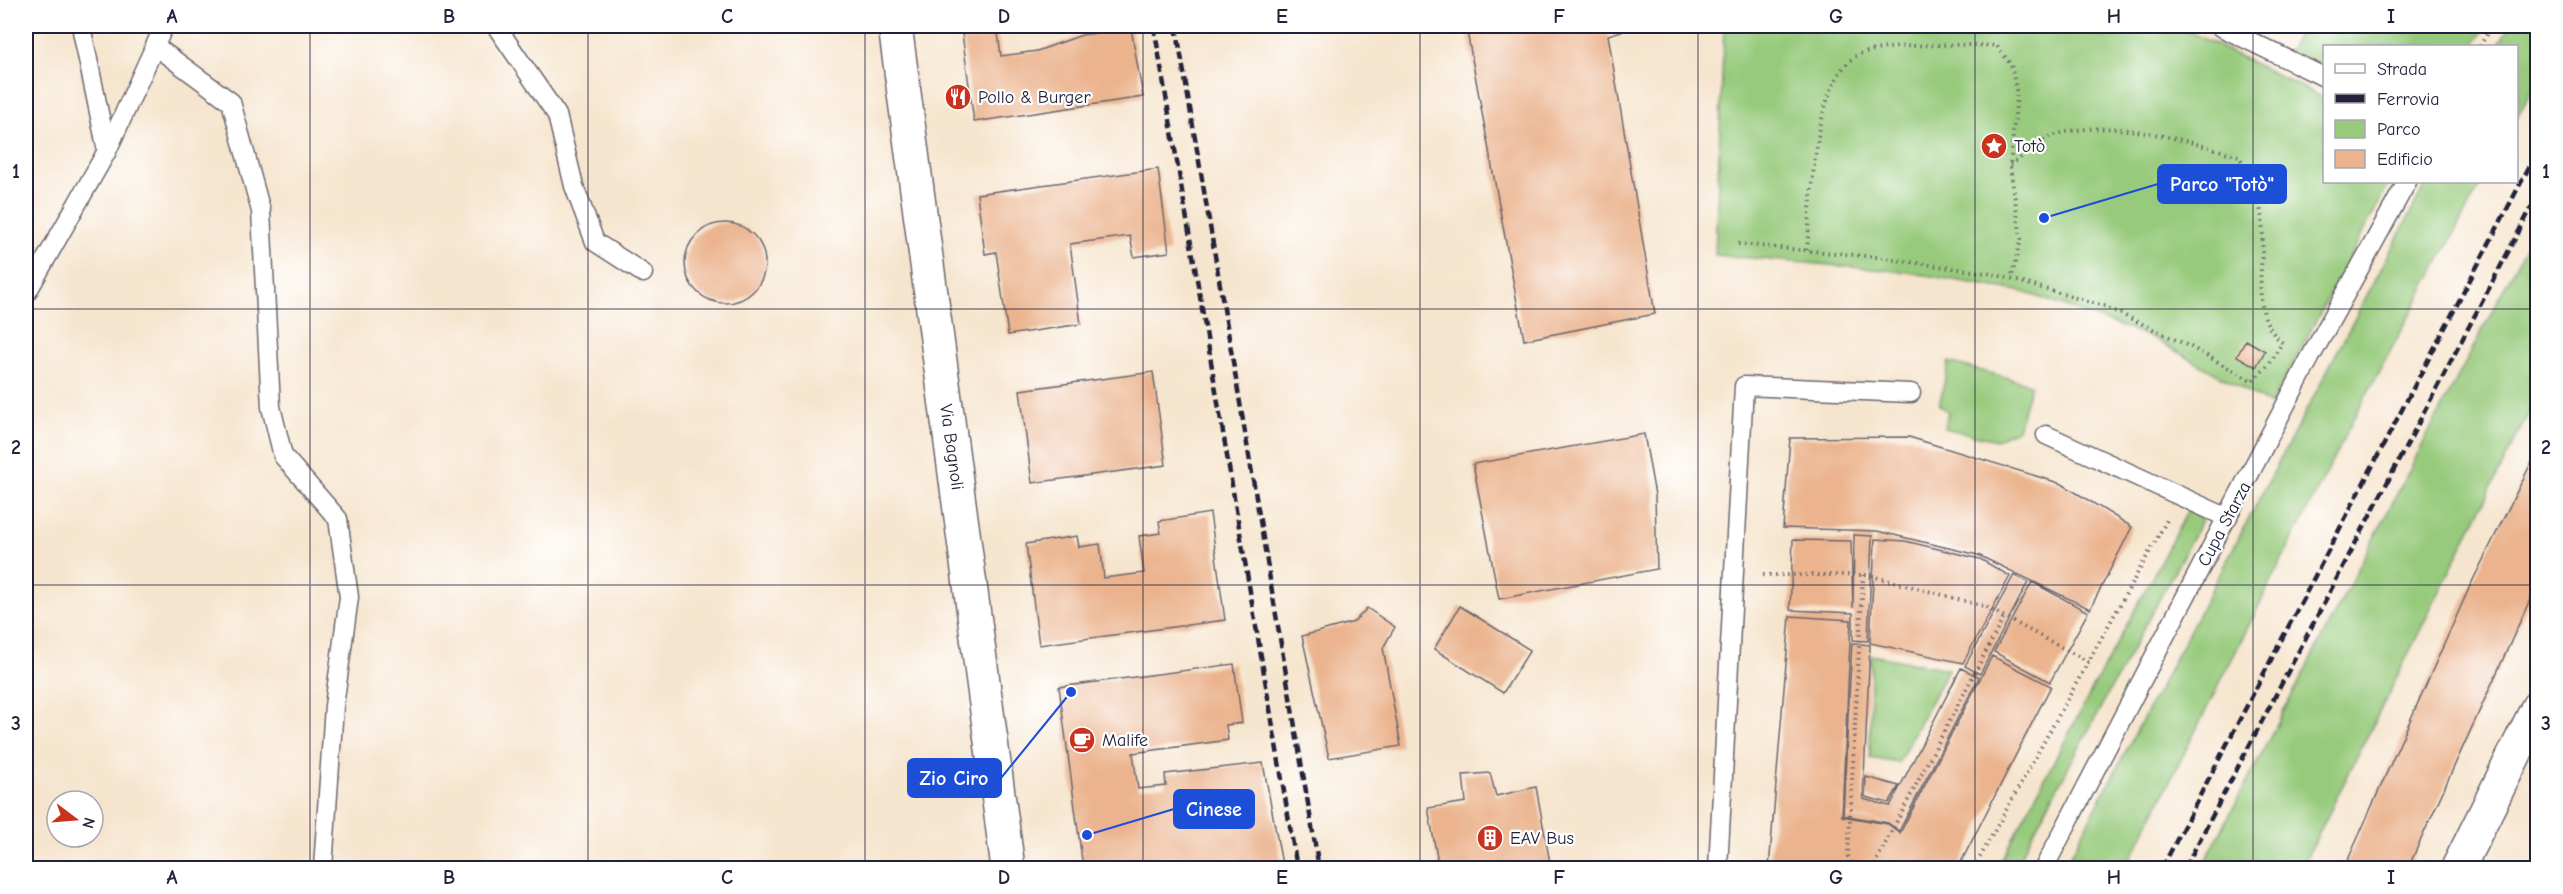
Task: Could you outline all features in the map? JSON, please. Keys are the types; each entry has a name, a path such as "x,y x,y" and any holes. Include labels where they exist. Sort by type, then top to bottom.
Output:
{"street":[{"name":"Via Bagnoli","path":"895,26 1008,868"},
{"path":"2458,868 2538,707"}],"lane":[{"path":"81,26 107,152"},
{"path":"26,294 107,152 164,26"},
{"path":"496,26 557,115 574,186 595,242 643,273"},
{"path":"2219,26 2323,76"},
{"path":"155,46 231,102 261,210 271,407 283,456 338,519 349,597 334,706 323,868"},
{"name":"Cupa Starza","path":"2044,868 2310,358 2406,183"},
{"path":"1718,868 1744,386 1911,393"},
{"path":"2046,435 2228,518"}],"path":[{"path":"2481,45 2491,26"},
{"path":"1807,250 1819,126 1833,81 1856,56 1879,50 1972,45 1997,46 2011,65 2017,94 2010,166 2021,238 2012,279"},
{"path":"1738,244 1888,259 2012,279 2104,306 2191,347 2252,381 2269,365 2282,343 2269,327 2260,302 2261,214 2253,182 2239,156 2148,134 2086,127 2049,136 2010,166"},
{"path":"1974,868 2169,517"},
{"path":"1734,575 1863,575 1984,606 2089,662"},
{"path":"1854,868 1848,856 1863,575"},
{"path":"1869,868 1874,865 2004,617"}],"green space":[{"path":"1724,26 2178,26 2323,98 2323,183 2389,183 2271,405 2153,338 2024,292 1907,272 1715,255"},
{"path":"2302,26 2485,26 2475,45 2323,45 2323,73 2287,55"},
{"path":"2509,26 2537,26 2537,80 2518,116 2518,45 2499,45"},
{"path":"2426,183 2481,183 2354,418 2126,868 2064,868"},
{"path":"2537,225 2537,396 2306,859 2301,868 2202,868"},
{"path":"1949,362 2031,384 2018,429 1996,440 1944,428 1948,412 1939,405"},
{"path":"2188,510 2203,518 2014,868 1997,868"},
{"path":"1871,655 1948,669 1898,763 1870,758"}],"building":[{"path":"961,26 997,26 1001,56 1037,51 1082,35 1131,28 1143,97 974,122"},
{"path":"1466,26 1639,26 1608,35 1655,314 1524,340"},
{"path":"1158,169 1169,252 1134,257 1130,236 1070,244 1081,324 1008,335 996,252 985,254 977,194"},
{"path":"725,223 740,226 753,235 762,248 765,263 762,278 753,291 740,300 725,303 710,300 697,291 688,278 685,263 688,248 697,235 710,226"},
{"path":"2246,340 2265,351 2256,367 2237,356"},
{"path":"1153,372 1166,465 1032,483 1020,390"},
{"path":"1644,434 1655,495 1657,569 1499,599 1473,464"},
{"path":"1909,437 2062,484 2132,527 2090,609 1978,555 1877,531 1783,528 1790,438"},
{"path":"2538,449 2538,582 2408,868 2362,868 2347,862 2470,586"},
{"path":"1210,513 1225,620 1039,645 1026,544 1077,536 1079,547 1100,544 1104,578 1144,573 1139,536 1161,533 1159,521"},
{"path":"1854,535 1872,536 1868,641 1853,640 1853,613 1790,610 1793,540 1851,541 1853,608"},
{"path":"1875,539 1905,541 1980,559 2010,576 1963,663 1870,643"},
{"path":"2014,575 2028,582 1980,674 1965,666"},
{"path":"2032,582 2088,612 2050,682 1994,652"},
{"path":"1460,606 1530,650 1503,693 1434,649"},
{"path":"1367,608 1395,627 1383,648 1401,746 1329,758 1302,636 1354,622"},
{"path":"1790,616 1851,620 1842,816 1888,824 1900,833 1992,656 2051,686 1958,868 1769,868"},
{"path":"1852,643 1870,645 1863,799 1890,806 1961,668 1979,677 1899,831 1888,823 1843,815"},
{"path":"1234,664 1242,723 1226,725 1228,740 1133,753 1138,789 1166,786 1165,774 1263,763 1282,864 1247,868 1083,868 1059,687"},
{"name":"EAV Bus","path":"1490,773 1496,796 1536,787 1551,868 1439,868 1428,808 1466,802 1463,775"},
{"path":"1866,777 1899,786 1889,803 1865,797"}],"railway":[{"path":"1154,26 1297,868"},
{"path":"1176,26 1319,868"},
{"path":"2162,868 2538,150"},
{"path":"2185,868 2538,195"}],"place":[{"name":"Pollo & Burger","path":"958,97"},
{"name":"Totò","path":"1994,146"},
{"name":"Parco \"Totò\"","path":"2044,218"},
{"name":"Zio Ciro","path":"1071,692"},
{"name":"Malife","path":"1082,740"},
{"name":"Cinese","path":"1087,835"},
{"name":"EAV Bus","path":"1490,838"}]}
